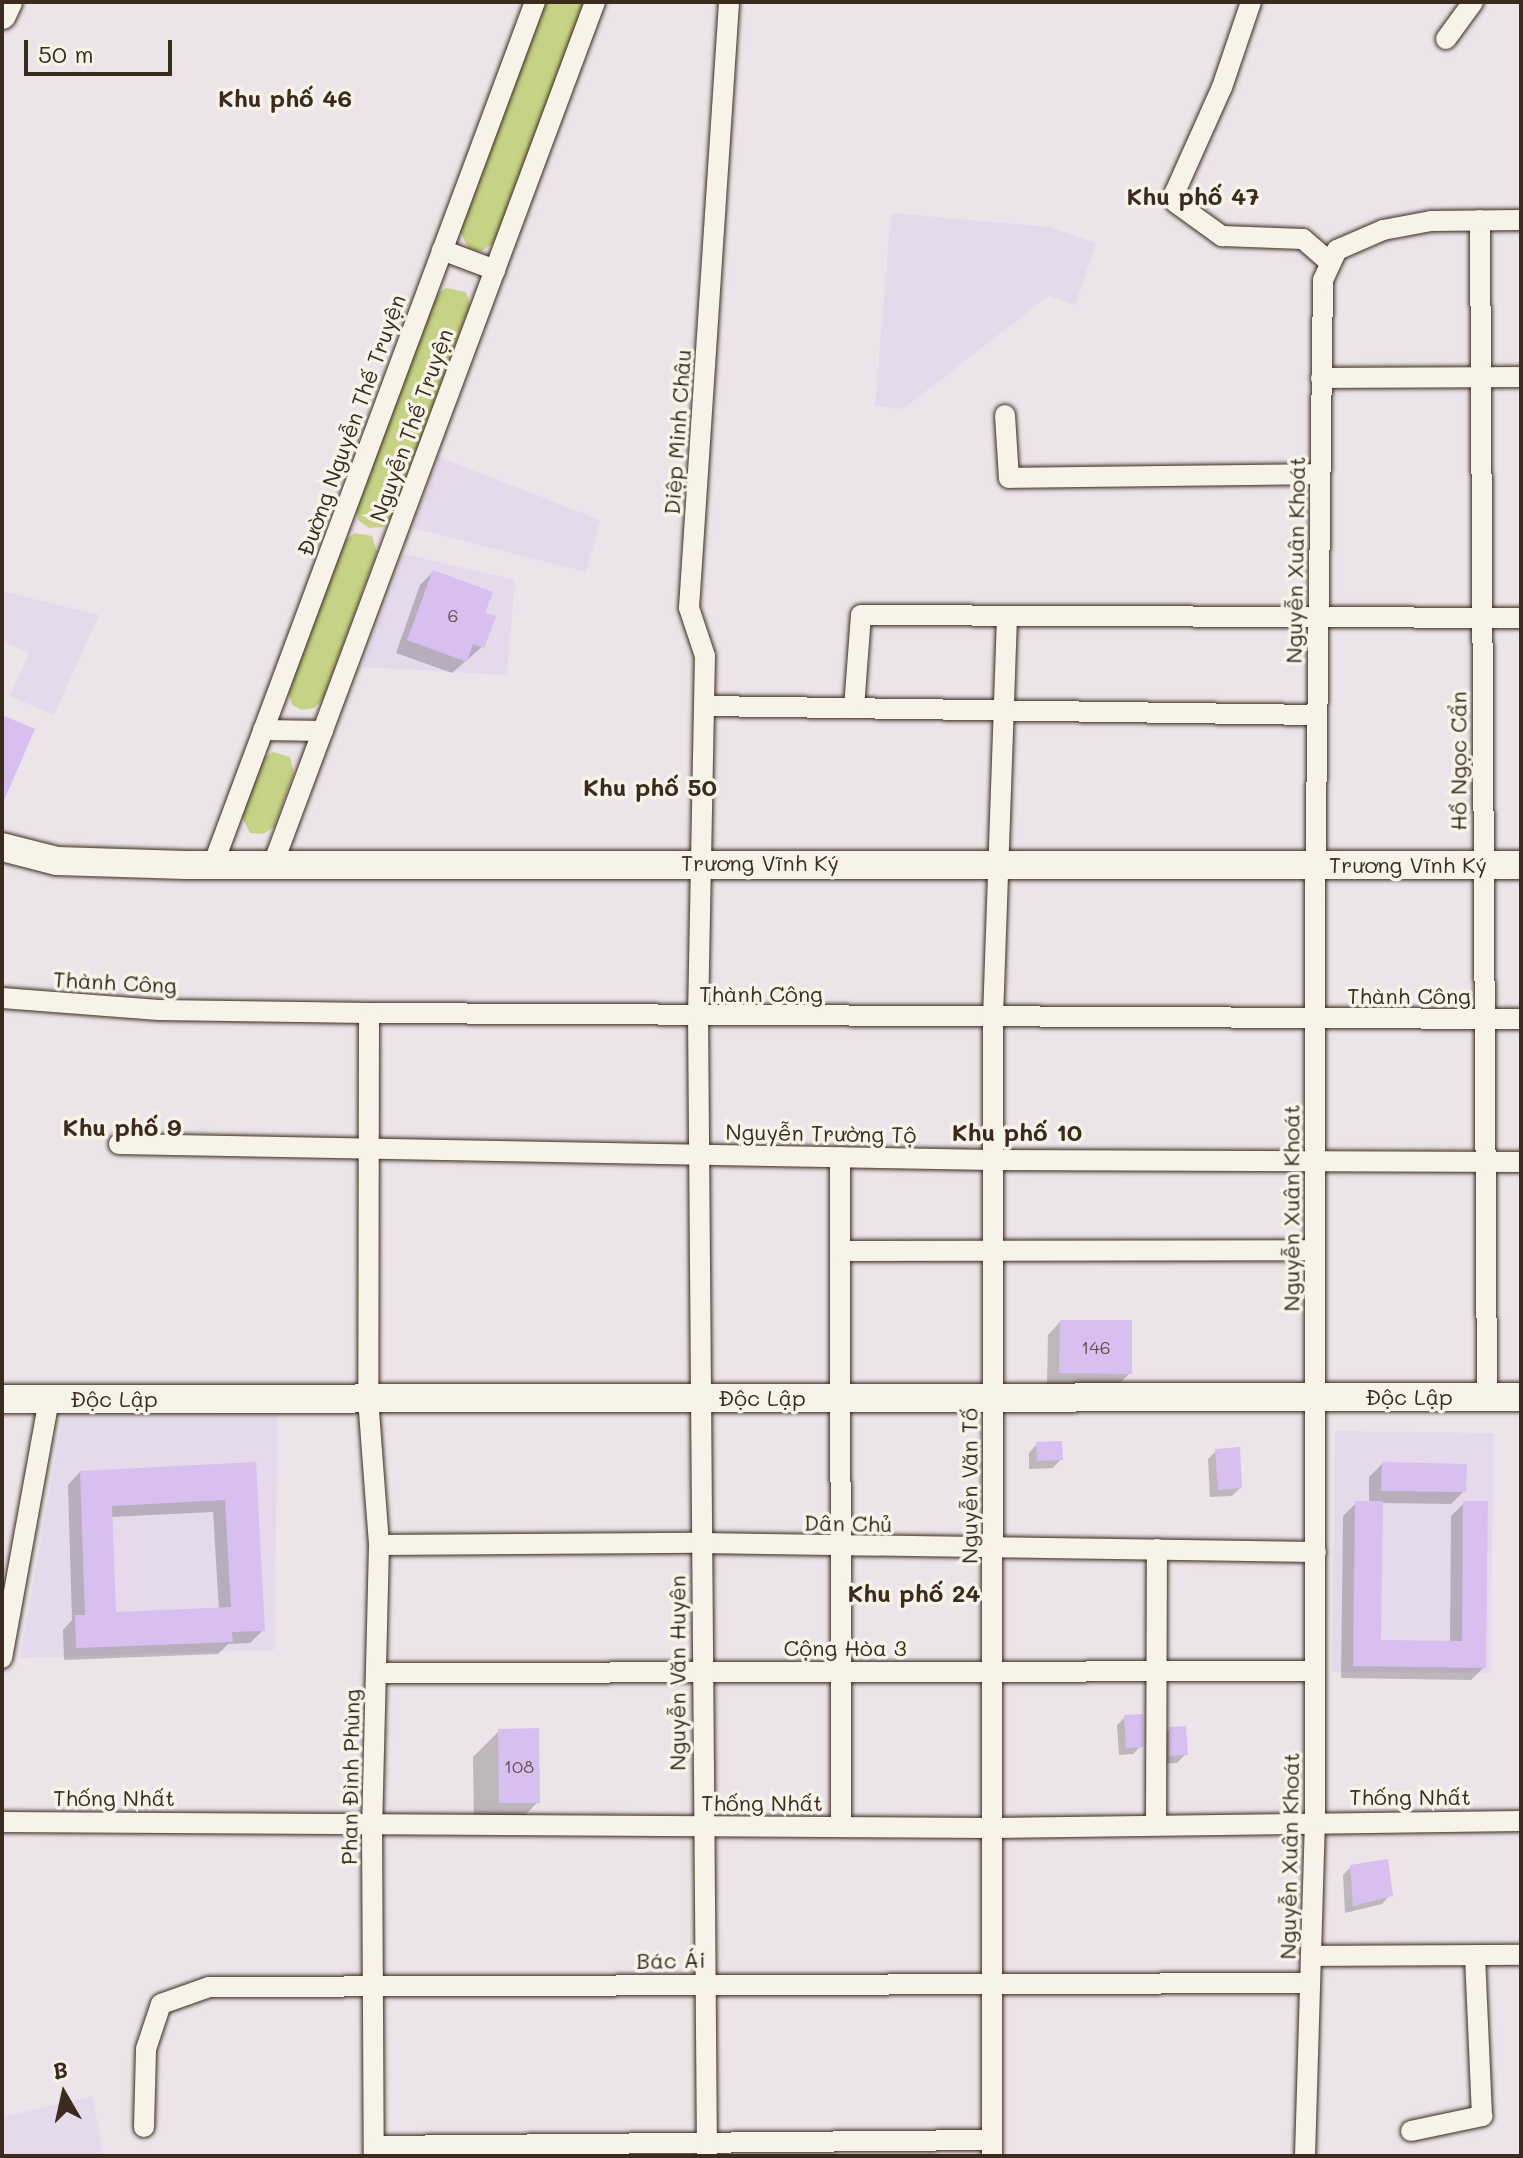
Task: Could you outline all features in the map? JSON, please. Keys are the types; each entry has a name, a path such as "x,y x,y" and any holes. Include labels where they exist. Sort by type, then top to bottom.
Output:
{"street":[{"path":"2,15 8,2"},
{"name":"Đường Nguyễn Thế Truyện","path":"213,865 535,2"},
{"name":"Nguyễn Thế Truyện","path":"273,864 595,2"},
{"name":"Diệp Minh Châu","path":"698,1155 698,863 705,656 689,608 729,2"},
{"path":"1251,2 1222,87 1175,192 1176,203 1222,236 1303,239 1328,261 1347,244 1383,230 1480,220 1521,220"},
{"path":"1446,39 1473,2"},
{"name":"Hồ Ngọc Cẩn","path":"1480,220 1482,1019 1487,1397"},
{"path":"442,250 495,270"},
{"name":"Nguyễn Xuân Khoát","path":"1305,2156 1315,1820 1315,864 1323,280 1328,261"},
{"path":"1321,378 1521,377"},
{"path":"1005,415 1009,478 1320,474"},
{"path":"854,708 861,615 1521,618"},
{"name":"Nguyễn Văn Tố","path":"992,2148 993,1018 995,863 1007,616"},
{"path":"704,706 1317,715"},
{"path":"263,730 323,731"},
{"name":"Trương Vĩnh Ký","path":"2,847 77,863 213,865 1521,865"},
{"name":"Thành Công","path":"2,998 159,1010 698,1018 1521,1019"},
{"name":"Phan Đình Phùng","path":"369,1013 368,1398 379,1545 372,1822 374,2151"},
{"name":"Nguyễn Trường Tộ","path":"119,1144 992,1160 1521,1162"},
{"name":"Nguyễn Văn Huyên","path":"698,1155 701,1826 707,1983 707,2148"},
{"path":"840,1157 841,1827"},
{"path":"840,1251 1315,1250"},
{"name":"Độc Lập","path":"2,1399 1521,1397"},
{"path":"2,1658 49,1399"},
{"name":"Dân Chủ","path":"379,1545 700,1543 1316,1552"},
{"path":"1156,1824 1157,1549"},
{"name":"Cộng Hòa 3","path":"376,1673 1315,1671"},
{"name":"Thống Nhất","path":"2,1822 992,1828 1315,1820 1521,1821"},
{"path":"1411,2131 1482,2116 1475,1955"},
{"path":"1311,1956 1521,1955"},
{"name":"Bác Ái","path":"144,2127 146,2049 161,2004 209,1987 1310,1983"},
{"path":"374,2151 992,2148"}],"shaded area":[{"path":"891,213 1050,227 1096,243 1075,305 1048,296 903,409 875,406"},
{"path":"439,457 600,520 586,572 413,528"},
{"path":"404,554 515,580 507,675 362,667"},
{"path":"2,591 99,615 54,715 10,696 29,653 2,641"},
{"path":"278,1412 274,1650 20,1658 63,1416"},
{"path":"1335,1431 1494,1433 1490,1673 1332,1672"},
{"path":"93,2096 103,2156 2,2156 2,2117"}],"green space":[{"path":"546,2 585,2 494,243 481,251 469,249 460,232"},
{"path":"446,288 466,292 470,305 391,519 383,527 369,528 358,520 356,508 437,294"},
{"path":"355,533 372,536 377,552 323,699 314,708 302,710 292,705 288,691 343,542"},
{"path":"273,752 290,757 294,773 274,827 263,834 250,833 241,815 261,760"}],"building":[{"path":"433,570 493,592 485,613 496,616 484,648 473,644 467,662 407,640"},
{"path":"2,715 35,729 2,805"},
{"path":"1060,1320 1132,1320 1132,1374 1059,1373"},
{"path":"1062,1441 1063,1460 1037,1461 1036,1442"},
{"path":"1240,1447 1242,1488 1218,1490 1215,1449"},
{"path":"256,1462 265,1631 232,1632 233,1642 76,1648 75,1615 85,1615 80,1471","holes":["225,1500 231,1607 116,1612 112,1506"]},
{"path":"1382,1462 1467,1464 1466,1492 1381,1491"},
{"path":"1355,1501 1383,1501 1381,1640 1462,1641 1463,1501 1488,1501 1486,1668 1353,1666"},
{"path":"1143,1714 1143,1747 1126,1748 1124,1715"},
{"path":"1186,1726 1188,1755 1169,1756 1169,1727"},
{"path":"539,1728 540,1803 499,1803 498,1729"},
{"path":"1388,1859 1393,1896 1353,1906 1350,1865"},
{"path":"1292,1882 1300,1882 1299,1919 1294,1919"}],"district":[{"name":"Khu phố 46","path":"285,98"},
{"name":"Khu phố 47","path":"1193,196"},
{"name":"Khu phố 50","path":"650,787"},
{"name":"Khu phố 9","path":"122,1127"},
{"name":"Khu phố 10","path":"1017,1132"},
{"name":"Khu phố 24","path":"914,1593"}]}
